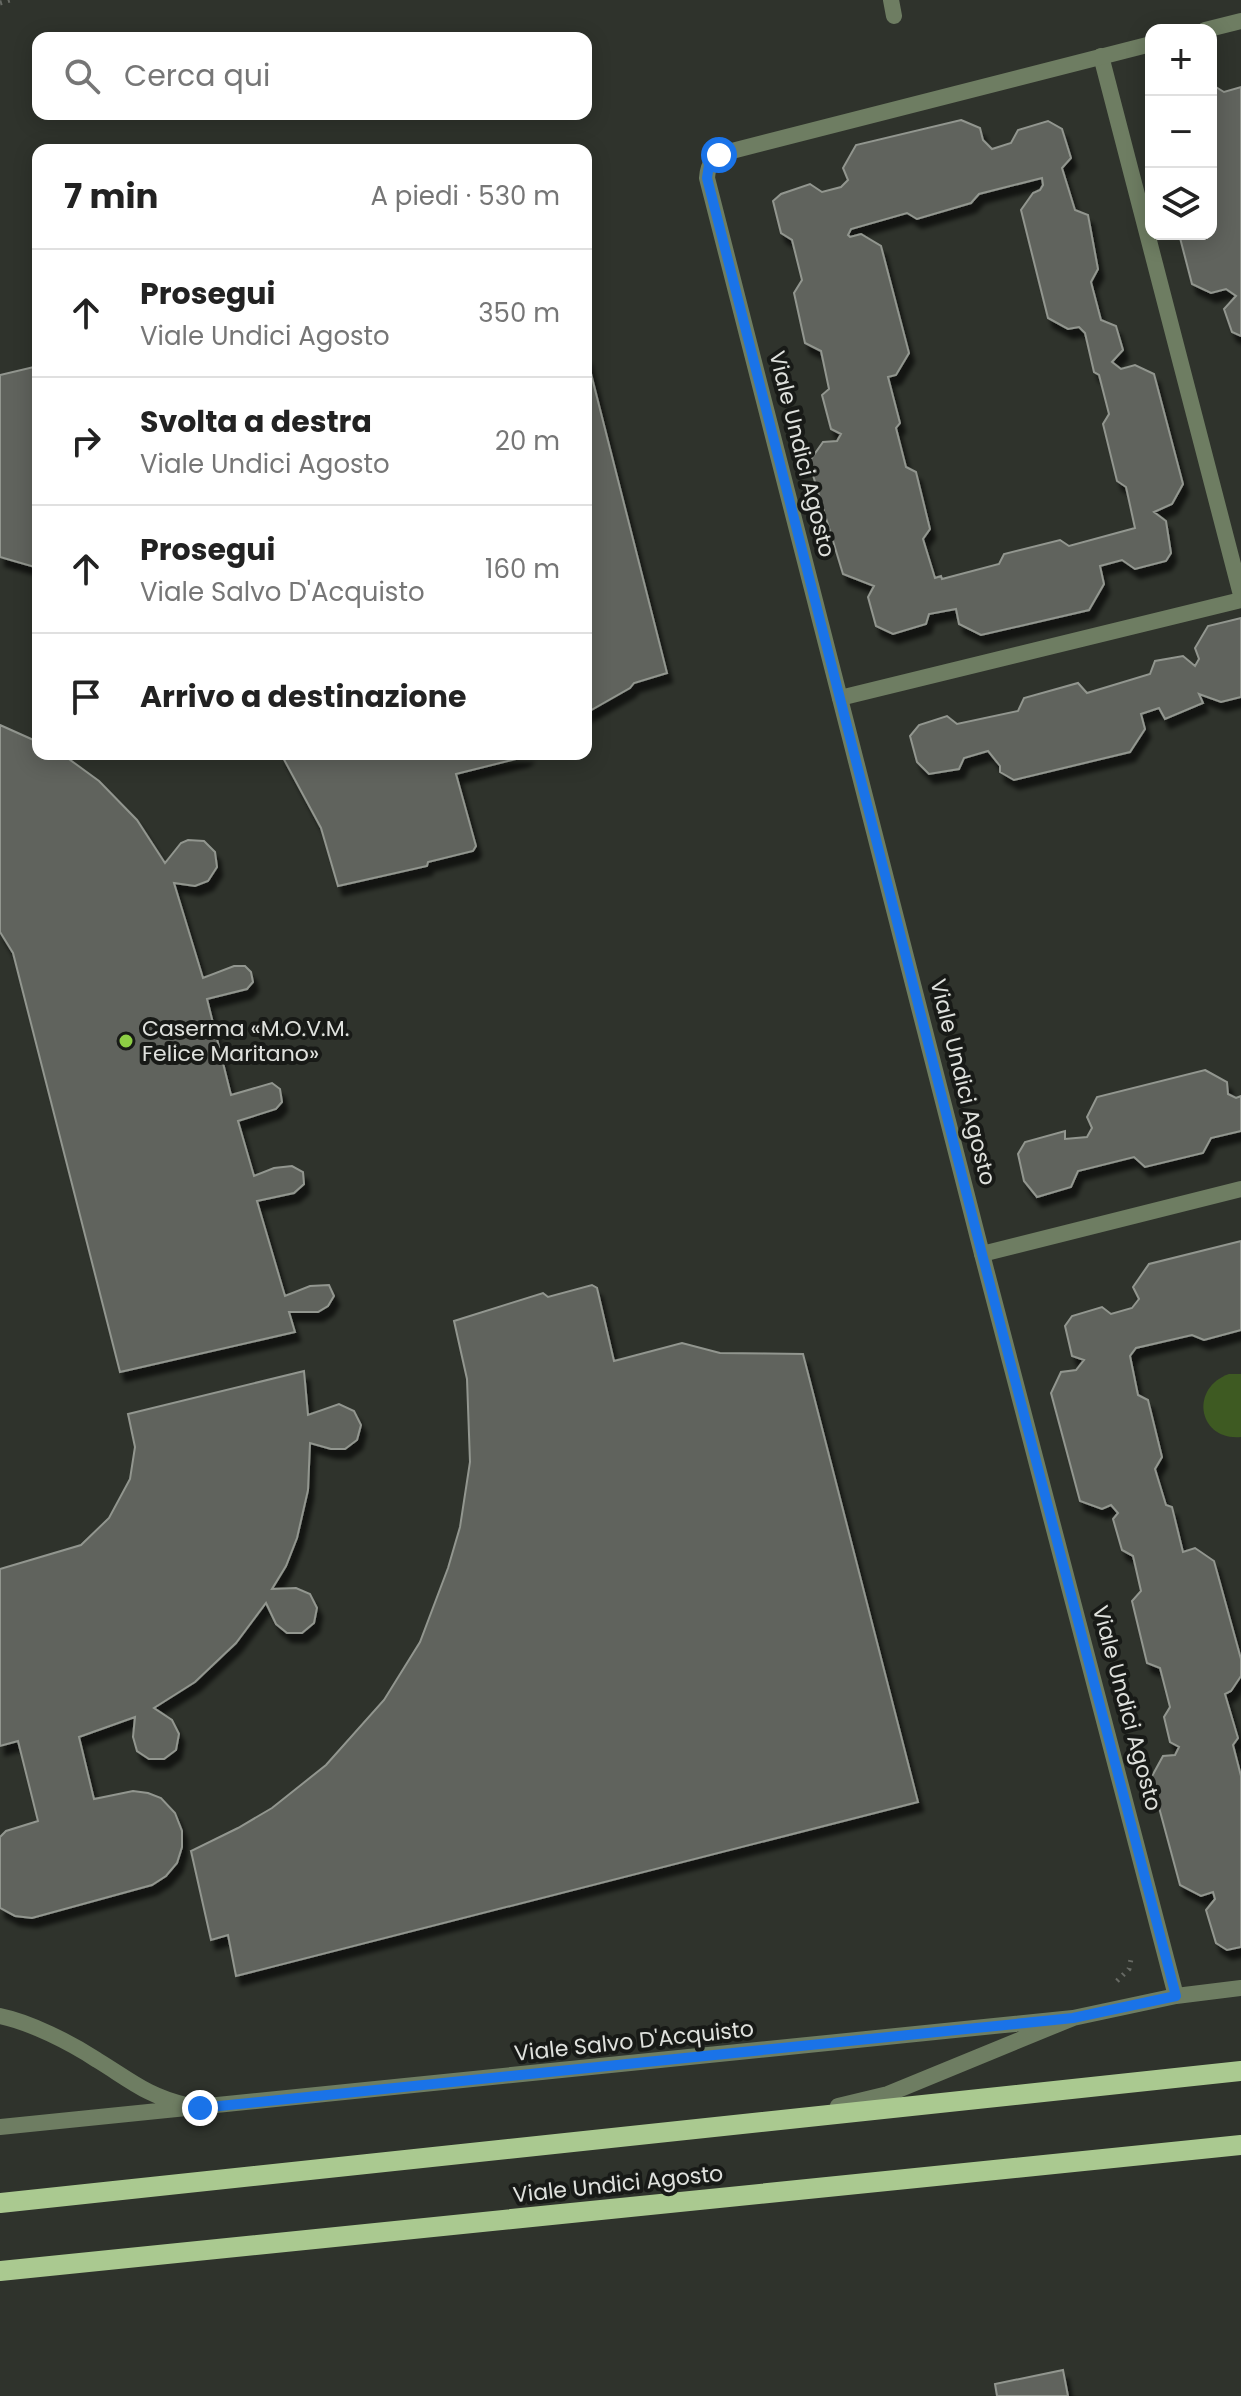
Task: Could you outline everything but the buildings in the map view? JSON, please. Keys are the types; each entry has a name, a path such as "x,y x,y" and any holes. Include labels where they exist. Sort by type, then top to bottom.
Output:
{"main road":[{"path":"0,2203 1241,2071"},
{"name":"Viale Undici Agosto","path":"0,2271 1241,2145"}],"street":[{"path":"1217,27 1241,21"},
{"path":"840,698 1241,598 1101,56 1145,45"},
{"name":"Viale Undici Agosto","path":"1101,56 728,152 713,159 707,178 982,1254 1176,1996"},
{"path":"982,1254 1241,1189"},
{"path":"790,2118 888,2094 1073,2018 1176,1996 1241,1988"},
{"name":"Viale Salvo D'Acquisto","path":"0,2016 95,2058 141,2090 200,2108"},
{"name":"Viale Salvo D'Acquisto","path":"0,2127 1073,2018"}],"path":[{"path":"0,3 10,0"}],"green space":[{"path":"1229,1374 1241,1374 1241,1437 1215,1431 1204,1412 1208,1390"}],"place":[{"name":"Caserma «M.O.V.M. Felice Maritano»","path":"126,1041"}],"route":[{"path":"200,2108 1073,2018 1176,1996 982,1254 707,178 709,165 719,155"}]}
